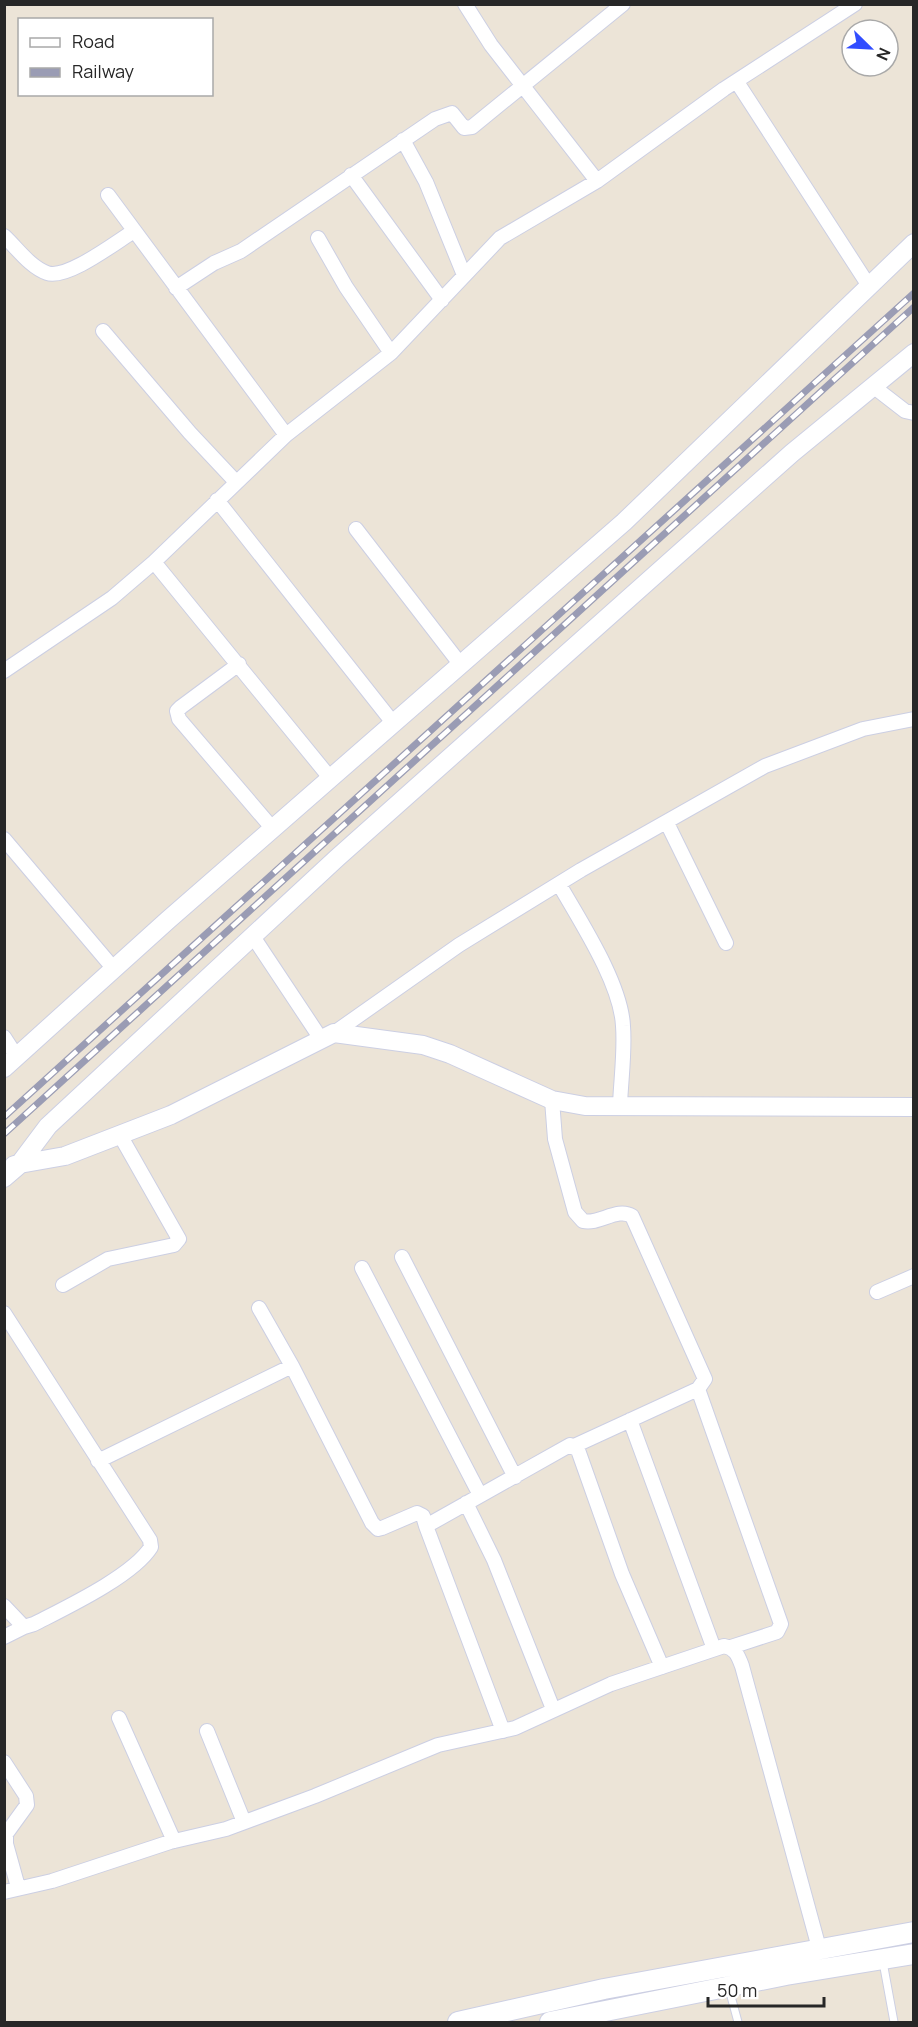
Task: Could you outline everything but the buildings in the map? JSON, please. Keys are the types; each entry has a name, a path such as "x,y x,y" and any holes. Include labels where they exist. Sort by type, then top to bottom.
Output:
{"main road":[{"path":"458,2022 604,1989 914,1932"},
{"path":"550,2022 914,1954"}],"street":[{"path":"465,4 491,45 597,182"},
{"path":"176,288 224,258 241,251 430,122 451,113 463,127 470,129 623,4"},
{"path":"4,671 112,598 154,562 286,435 391,353 492,245 510,231 597,182 737,82 855,4"},
{"path":"737,82 869,286"},
{"path":"403,140 426,182 464,275"},
{"path":"351,175 442,300"},
{"path":"108,195 286,435"},
{"path":"4,236 36,267 46,272 61,274 134,231"},
{"path":"318,238 346,287 391,353"},
{"path":"4,1037 11,1063 114,969 624,522 914,243"},
{"path":"103,331 190,434 236,482"},
{"path":"10,1169 48,1126 252,935 766,477 914,353"},
{"path":"874,387 905,411 914,413"},
{"path":"216,500 394,724"},
{"path":"356,529 461,664"},
{"path":"154,562 331,779"},
{"path":"239,664 177,711 179,719 273,829"},
{"path":"10,1169 65,1156 171,1115 328,1036 459,945 558,884 765,766 862,729 914,719"},
{"path":"668,823 726,943"},
{"path":"4,838 114,969"},
{"path":"558,884 594,948 620,1008 623,1025 620,1105"},
{"path":"252,935 328,1036 423,1045 450,1054 552,1100 585,1106 914,1107"},
{"path":"426,1526 570,1444 574,1446 698,1389 704,1384 704,1374 632,1216 627,1213 588,1223 575,1212 555,1139 552,1100"},
{"path":"63,1285 108,1259 174,1245 179,1239 120,1135"},
{"path":"402,1257 515,1477"},
{"path":"362,1268 480,1495"},
{"path":"878,1292 914,1276"},
{"path":"260,1308 375,1527 382,1528 417,1513 423,1516 503,1731"},
{"path":"4,1313 150,1540 151,1547 143,1559 117,1577 54,1613 4,1637"},
{"path":"98,1461 292,1366"},
{"path":"4,1762 26,1796 27,1805 6,1834 11,1890 62,1878 174,1841 244,1822 438,1744 523,1725 553,1709 611,1684 714,1649 724,1646 731,1647 777,1632 781,1624 698,1389"},
{"path":"630,1420 714,1649"},
{"path":"574,1446 588,1473 622,1574 662,1667"},
{"path":"466,1503 494,1560 553,1709"},
{"path":"4,1606 24,1627"},
{"path":"731,1647 738,1654 742,1666 819,1948"},
{"path":"119,1718 174,1841"},
{"path":"207,1731 244,1822"}],"lane":[{"path":"883,1959 894,2022"},
{"path":"722,1966 738,2022"}],"railway":[{"path":"4,1117 914,293"},
{"path":"4,1134 914,307"}]}
